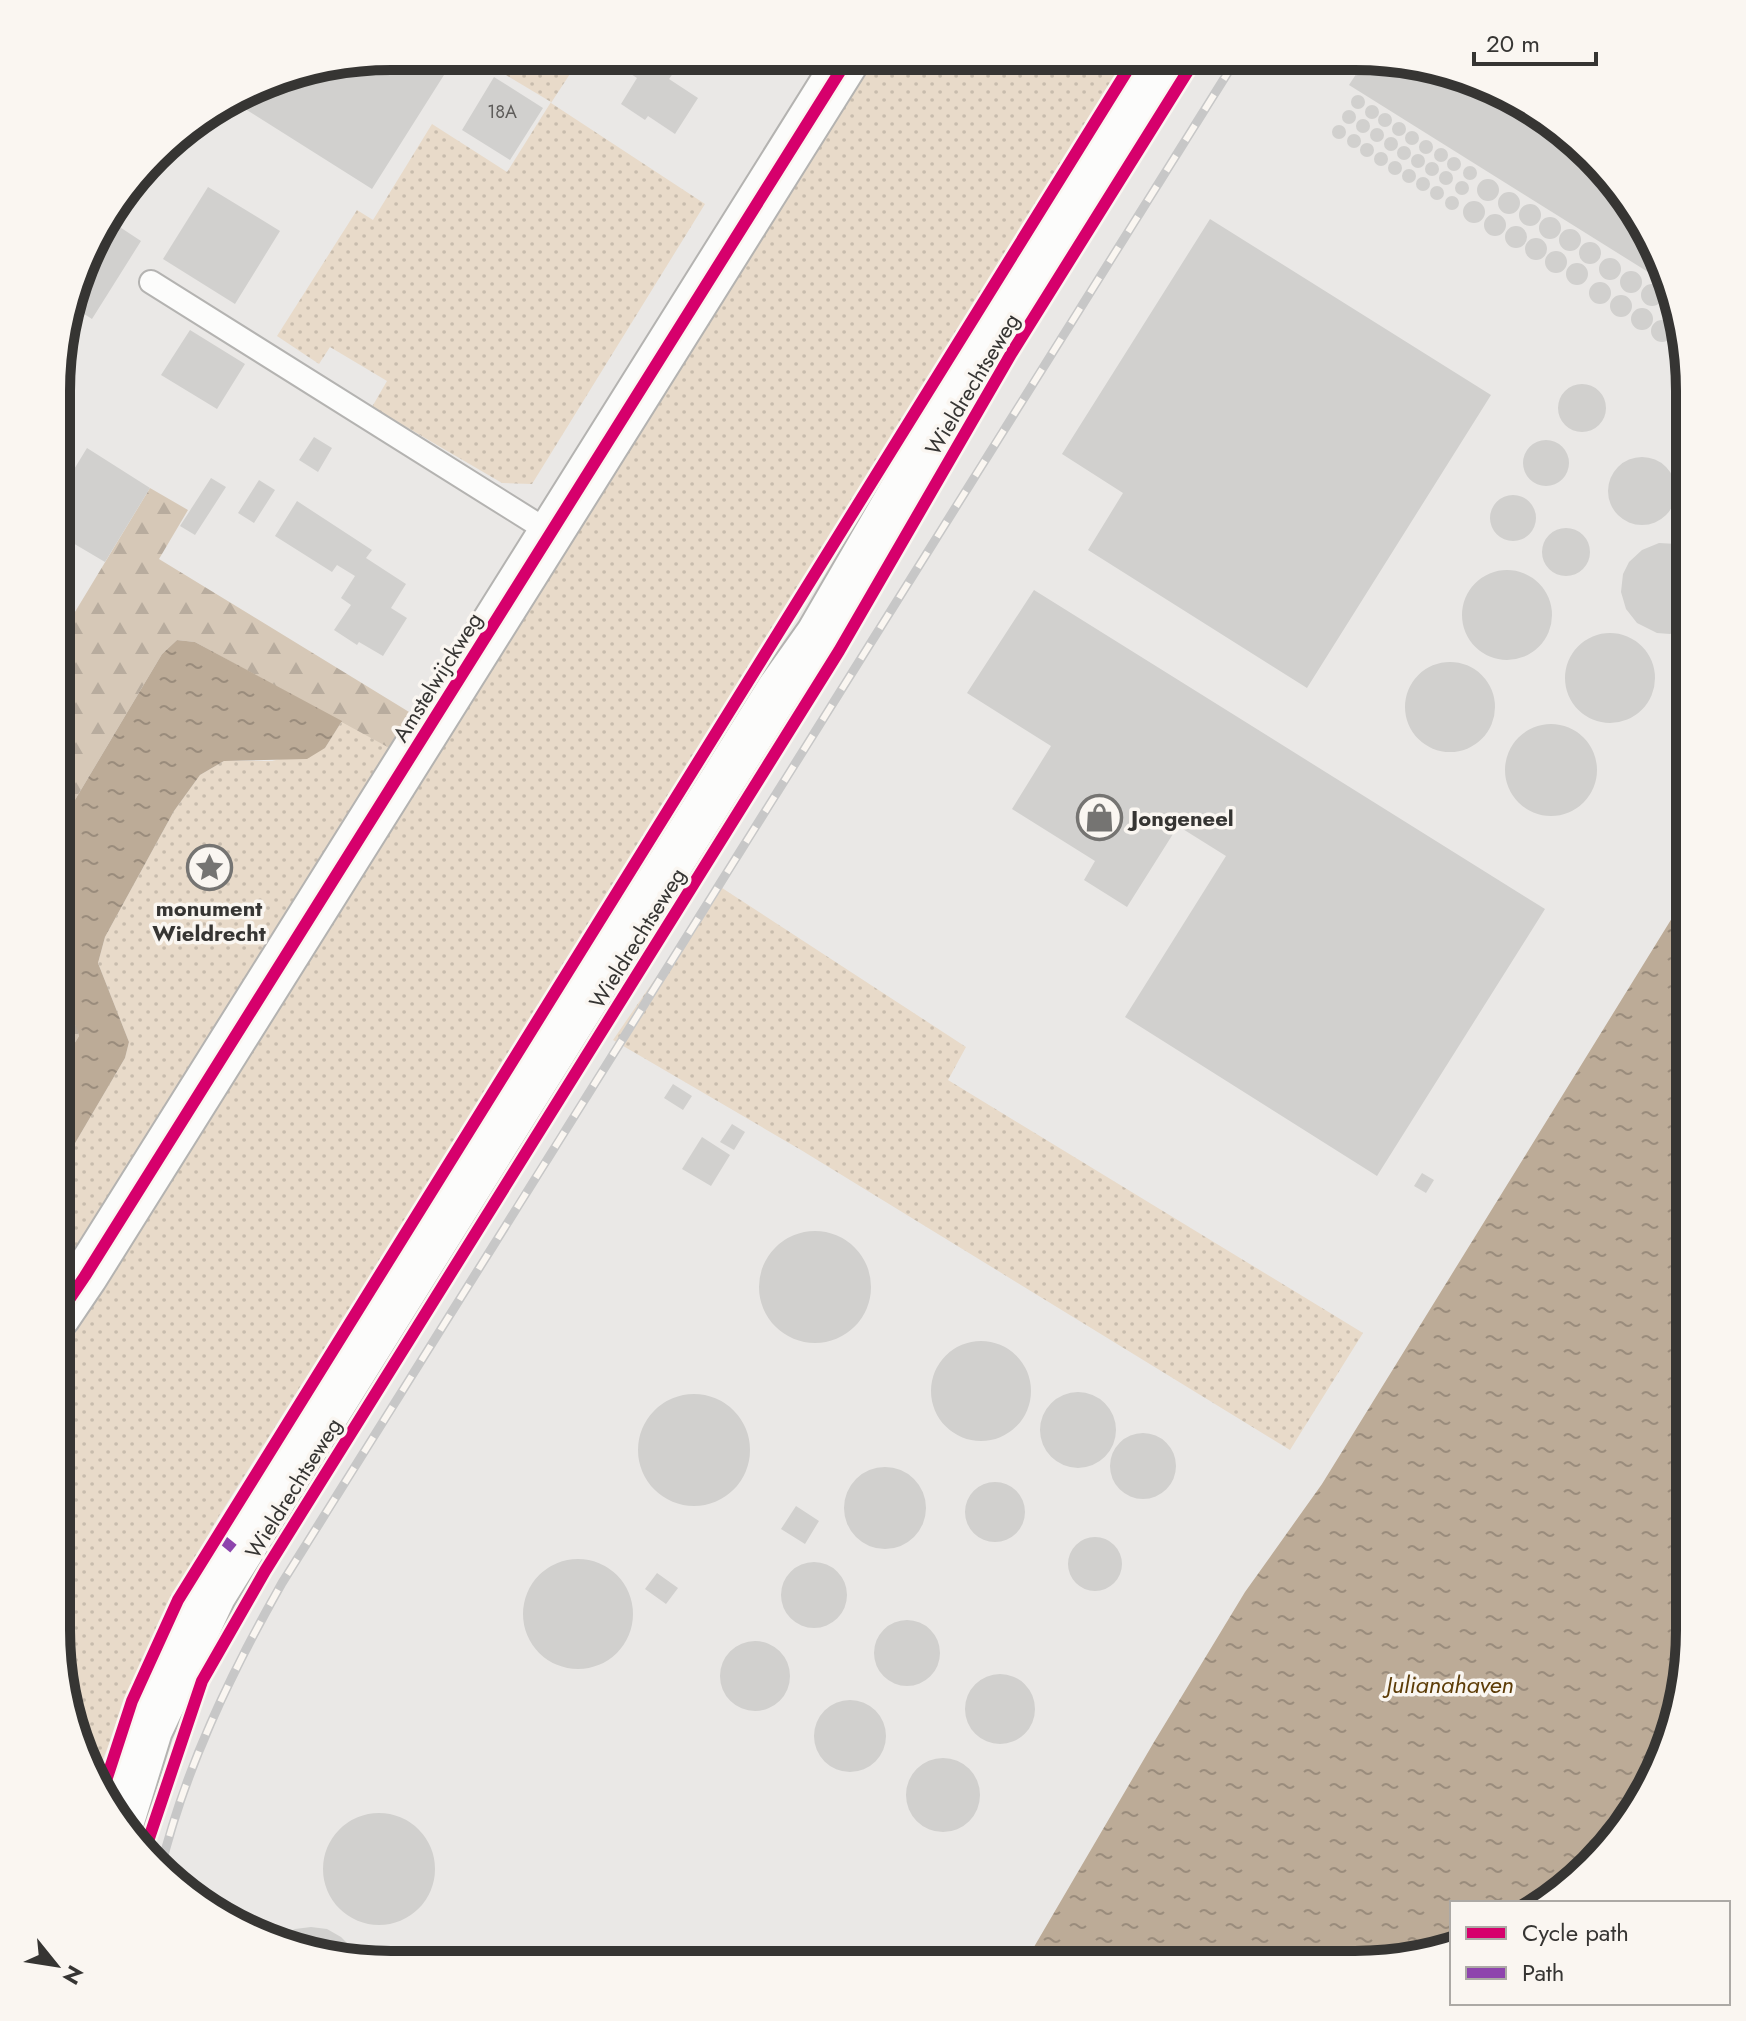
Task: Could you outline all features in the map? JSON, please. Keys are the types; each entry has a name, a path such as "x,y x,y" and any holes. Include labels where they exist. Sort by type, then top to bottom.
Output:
{"street":[{"name":"Amstelwijckweg","path":"70,1298 841,70"},
{"name":"Wieldrechtseweg","path":"125,1810 150,1730 214,1594 779,690 818,635 928,446 1159,70"}],"lane":[{"path":"151,282 551,533"}],"shaded area":[{"path":"497,70 573,70 551,103 705,204 532,484 502,483 372,407 387,381 330,347 319,364 277,336 357,210 373,220 432,124 507,172 551,102"},
{"path":"860,70 1121,70 810,576 219,1516 159,1621 100,1766 81,1713 71,1651 70,1329"},
{"path":"342,721 393,750 70,1266 70,1151 125,1058 129,1042 98,963 105,937 174,811 200,775 224,761 272,761 325,748"},
{"path":"719,886 966,1047 948,1080 1363,1333 1290,1450 801,1150 613,1040"}],"green space":[{"path":"150,488 188,510 159,559 414,715 393,750 195,642 177,640 162,654 70,808 70,620"},
{"path":"70,1022 77,1026 79,1036 70,1050"}],"water":[{"path":"177,640 195,642 342,721 325,748 307,759 224,761 200,775 174,811 105,937 98,963 129,1042 125,1058 70,1151 70,1050 79,1036 76,1026 70,1022 70,808 162,654"},
{"name":"Julianahaven","path":"1676,912 1675,1651 1670,1692 1659,1733 1643,1772 1622,1808 1582,1857 1526,1901 1450,1901 1450,1936 1438,1940 1397,1948 1355,1951 1032,1951 1245,1592 1322,1484"}],"building":[{"path":"447,70 372,189 242,107 268,94 329,76 370,71"},
{"path":"675,70 669,79 698,98 675,134 648,116 645,120 621,104 637,78 628,72"},
{"path":"1359,70 1417,76 1478,94 1533,124 1582,164 1610,196 1633,231 1655,276 1349,85"},
{"path":"494,77 543,108 510,160 462,130"},
{"path":"1358,95 1365,102 1358,109 1351,102"},
{"path":"1372,105 1379,112 1372,119 1365,112"},
{"path":"1349,110 1356,117 1349,124 1342,117"},
{"path":"1385,113 1392,120 1385,127 1378,120"},
{"path":"1363,119 1370,126 1363,133 1356,126"},
{"path":"1399,122 1406,129 1399,136 1392,129"},
{"path":"1339,125 1346,132 1339,139 1332,132"},
{"path":"1377,128 1384,135 1377,142 1370,135"},
{"path":"1412,131 1419,138 1412,145 1405,138"},
{"path":"1354,134 1361,141 1354,148 1347,141"},
{"path":"1391,137 1398,144 1391,151 1384,144"},
{"path":"1426,140 1433,147 1426,154 1419,147"},
{"path":"1367,143 1374,150 1367,157 1360,150"},
{"path":"1404,146 1411,153 1404,160 1397,153"},
{"path":"1441,148 1448,155 1441,162 1434,155"},
{"path":"1381,152 1388,159 1381,166 1374,159"},
{"path":"1418,154 1425,161 1418,168 1411,161"},
{"path":"1454,157 1461,164 1454,171 1447,164"},
{"path":"1395,161 1402,168 1395,175 1388,168"},
{"path":"1432,162 1439,169 1432,176 1425,169"},
{"path":"1470,166 1477,173 1470,180 1463,173"},
{"path":"1409,169 1416,176 1409,183 1402,176"},
{"path":"1446,171 1453,178 1446,185 1439,178"},
{"path":"1423,177 1430,184 1423,191 1416,184"},
{"path":"1488,179 1496,182 1499,190 1496,198 1488,201 1480,198 1477,190 1480,182"},
{"path":"1462,181 1469,188 1462,195 1455,188"},
{"path":"1437,186 1444,193 1437,200 1430,193"},
{"path":"208,187 280,231 235,304 163,259"},
{"path":"1509,192 1517,195 1520,203 1517,211 1509,214 1501,211 1498,203 1501,195"},
{"path":"1452,196 1459,203 1452,210 1445,203"},
{"path":"1474,201 1482,204 1485,212 1482,220 1474,223 1466,220 1463,212 1466,204"},
{"path":"1530,204 1538,207 1541,215 1538,223 1530,226 1522,223 1519,215 1522,207"},
{"path":"1495,214 1503,217 1506,225 1503,233 1495,236 1487,233 1484,225 1487,217"},
{"path":"1550,217 1558,220 1561,228 1558,236 1550,239 1542,236 1539,228 1542,220"},
{"path":"1210,219 1491,395 1307,688 1088,550 1123,493 1062,454"},
{"path":"117,225 141,241 92,319 80,311 81,308 94,268"},
{"path":"1516,226 1524,229 1527,237 1524,245 1516,248 1508,245 1505,237 1508,229"},
{"path":"1570,229 1578,232 1581,240 1578,248 1570,251 1562,248 1559,240 1562,232"},
{"path":"1536,238 1544,241 1547,249 1544,257 1536,260 1528,257 1525,249 1528,241"},
{"path":"1590,242 1598,245 1601,253 1598,261 1590,264 1582,261 1579,253 1582,245"},
{"path":"1556,251 1564,254 1567,262 1564,270 1556,273 1548,270 1545,262 1548,254"},
{"path":"1610,258 1618,261 1621,269 1618,277 1610,280 1602,277 1599,269 1602,261"},
{"path":"1577,263 1585,266 1588,274 1585,282 1577,285 1569,282 1566,274 1569,266"},
{"path":"1631,271 1639,274 1642,282 1639,290 1631,293 1623,290 1620,282 1623,274"},
{"path":"1600,282 1608,285 1611,293 1608,301 1600,304 1592,301 1589,293 1592,285"},
{"path":"1656,285 1662,298 1660,303 1652,306 1644,303 1641,295 1644,287"},
{"path":"1621,295 1629,298 1632,306 1629,314 1621,317 1613,314 1610,306 1613,298"},
{"path":"1663,301 1667,316 1661,310"},
{"path":"1642,308 1650,311 1653,319 1650,327 1642,330 1634,327 1631,319 1634,311"},
{"path":"1666,321 1670,339 1662,342 1654,339 1651,331 1654,323"},
{"path":"190,330 245,364 217,409 161,375"},
{"path":"1582,384 1599,391 1606,408 1599,425 1582,432 1565,425 1558,408 1565,391"},
{"path":"314,437 332,448 318,472 299,460"},
{"path":"1546,440 1555,441 1562,447 1568,454 1568,472 1562,479 1555,485 1546,486 1537,485 1530,479 1524,472 1523,463 1524,454 1530,447 1537,441"},
{"path":"87,448 150,488 105,562 70,541 70,476"},
{"path":"1642,457 1666,467 1676,491 1666,515 1642,525 1618,515 1608,491 1618,467"},
{"path":"211,478 226,487 195,535 180,526"},
{"path":"259,480 275,490 254,523 238,513"},
{"path":"1513,495 1522,496 1529,502 1535,509 1535,527 1529,534 1522,540 1513,541 1504,540 1497,534 1491,527 1490,518 1491,509 1497,502 1504,496"},
{"path":"297,501 372,550 366,558 406,584 391,608 407,618 383,656 359,642 357,645 334,630 351,605 341,598 355,576 337,565 332,572 275,536"},
{"path":"1566,528 1583,535 1590,552 1583,569 1566,576 1549,569 1542,552 1549,535"},
{"path":"1659,543 1676,544 1676,632 1657,633 1637,623 1626,609 1621,592 1623,574 1629,562 1642,550"},
{"path":"1498,570 1516,570 1532,577 1545,590 1552,606 1552,624 1545,640 1532,653 1516,660 1498,660 1482,653 1469,640 1462,624 1462,606 1469,590 1482,577"},
{"path":"1034,590 1545,909 1377,1176 1125,1017 1226,856 1178,826 1127,907 1084,880 1095,861 1012,809 1051,746 967,693"},
{"path":"1610,633 1627,636 1642,646 1652,661 1655,678 1652,695 1642,710 1627,720 1610,723 1593,720 1578,710 1568,695 1565,678 1568,661 1578,646 1593,636"},
{"path":"1441,662 1459,662 1475,669 1488,682 1495,698 1495,716 1488,732 1475,745 1459,752 1441,752 1425,745 1412,732 1405,716 1405,698 1412,682 1425,669"},
{"path":"1551,724 1568,728 1583,738 1593,753 1597,770 1593,787 1583,802 1568,812 1551,816 1534,812 1519,802 1509,787 1505,770 1509,753 1519,738 1534,728"},
{"path":"673,1084 692,1096 683,1110 664,1098"},
{"path":"732,1124 745,1132 734,1150 720,1142"},
{"path":"702,1137 730,1155 711,1186 682,1169"},
{"path":"1422,1173 1434,1180 1426,1193 1414,1186"},
{"path":"815,1231 836,1236 854,1248 866,1266 871,1287 866,1308 854,1326 836,1338 815,1343 794,1338 776,1326 764,1308 759,1287 764,1266 776,1248 794,1236"},
{"path":"981,1341 1000,1345 1017,1355 1027,1372 1031,1391 1027,1410 1017,1427 1000,1437 981,1441 962,1437 945,1427 935,1410 931,1391 935,1372 945,1355 962,1345"},
{"path":"1078,1392 1092,1395 1105,1403 1113,1416 1116,1430 1113,1444 1105,1457 1092,1465 1078,1468 1064,1465 1051,1457 1043,1444 1040,1430 1043,1416 1051,1403 1064,1395"},
{"path":"694,1394 715,1398 733,1411 746,1429 750,1450 746,1471 733,1489 715,1502 694,1506 673,1502 655,1489 642,1471 638,1450 642,1429 655,1411 673,1398"},
{"path":"1137,1433 1149,1433 1161,1438 1171,1448 1176,1466 1174,1479 1161,1494 1149,1499 1137,1499 1125,1494 1115,1484 1110,1472 1110,1460 1115,1448 1125,1438"},
{"path":"877,1467 893,1467 908,1474 919,1485 926,1508 923,1524 914,1537 893,1549 877,1549 862,1542 851,1531 844,1516 844,1500 851,1485 862,1474"},
{"path":"995,1482 1007,1484 1016,1491 1023,1500 1023,1524 1016,1533 1007,1540 995,1542 983,1540 974,1533 967,1524 965,1512 967,1500 974,1491 983,1484"},
{"path":"796,1506 819,1521 805,1544 781,1529"},
{"path":"1095,1537 1114,1545 1122,1564 1114,1583 1095,1591 1076,1583 1068,1564 1076,1545"},
{"path":"578,1559 599,1563 617,1575 629,1593 633,1614 629,1635 617,1653 599,1665 578,1669 557,1665 539,1653 527,1635 523,1614 527,1593 539,1575 557,1563"},
{"path":"820,1562 838,1571 845,1582 845,1608 838,1619 827,1626 808,1628 795,1623 786,1614 781,1589 786,1576 795,1567"},
{"path":"657,1573 678,1588 666,1604 645,1589"},
{"path":"900,1620 914,1620 926,1625 935,1634 940,1653 938,1666 931,1677 914,1686 900,1686 888,1681 879,1672 874,1660 874,1646 879,1634 888,1625"},
{"path":"755,1641 780,1651 790,1676 780,1701 755,1711 730,1701 720,1676 730,1651"},
{"path":"1000,1674 1025,1684 1035,1709 1025,1734 1000,1744 975,1734 965,1709 975,1684"},
{"path":"857,1700 876,1710 884,1722 884,1750 876,1762 864,1770 843,1772 824,1762 816,1750 814,1729 824,1710 836,1702"},
{"path":"943,1758 957,1761 969,1769 977,1781 980,1795 977,1809 969,1821 957,1829 943,1832 929,1829 917,1821 909,1809 906,1795 909,1781 917,1769 929,1761"},
{"path":"379,1813 401,1817 419,1829 431,1847 435,1869 431,1891 419,1909 401,1921 379,1925 357,1921 339,1909 327,1891 323,1869 327,1847 339,1829 357,1817"},
{"path":"295,1929 327,1929 352,1948 286,1933"}],"railway":[{"path":"164,1857 182,1795 211,1723 282,1583 1229,70"}],"marked path":[{"path":"218,1536 240,1554"}],"cycle path":[{"path":"70,1298 841,70"},
{"path":"107,1779 132,1701 178,1600 1128,70"},
{"path":"148,1840 202,1681 265,1571 839,651 1011,354 1188,70"}],"place":[{"name":"Jongeneel","path":"1100,818"},
{"name":"monument Wieldrecht","path":"209,867"}]}
